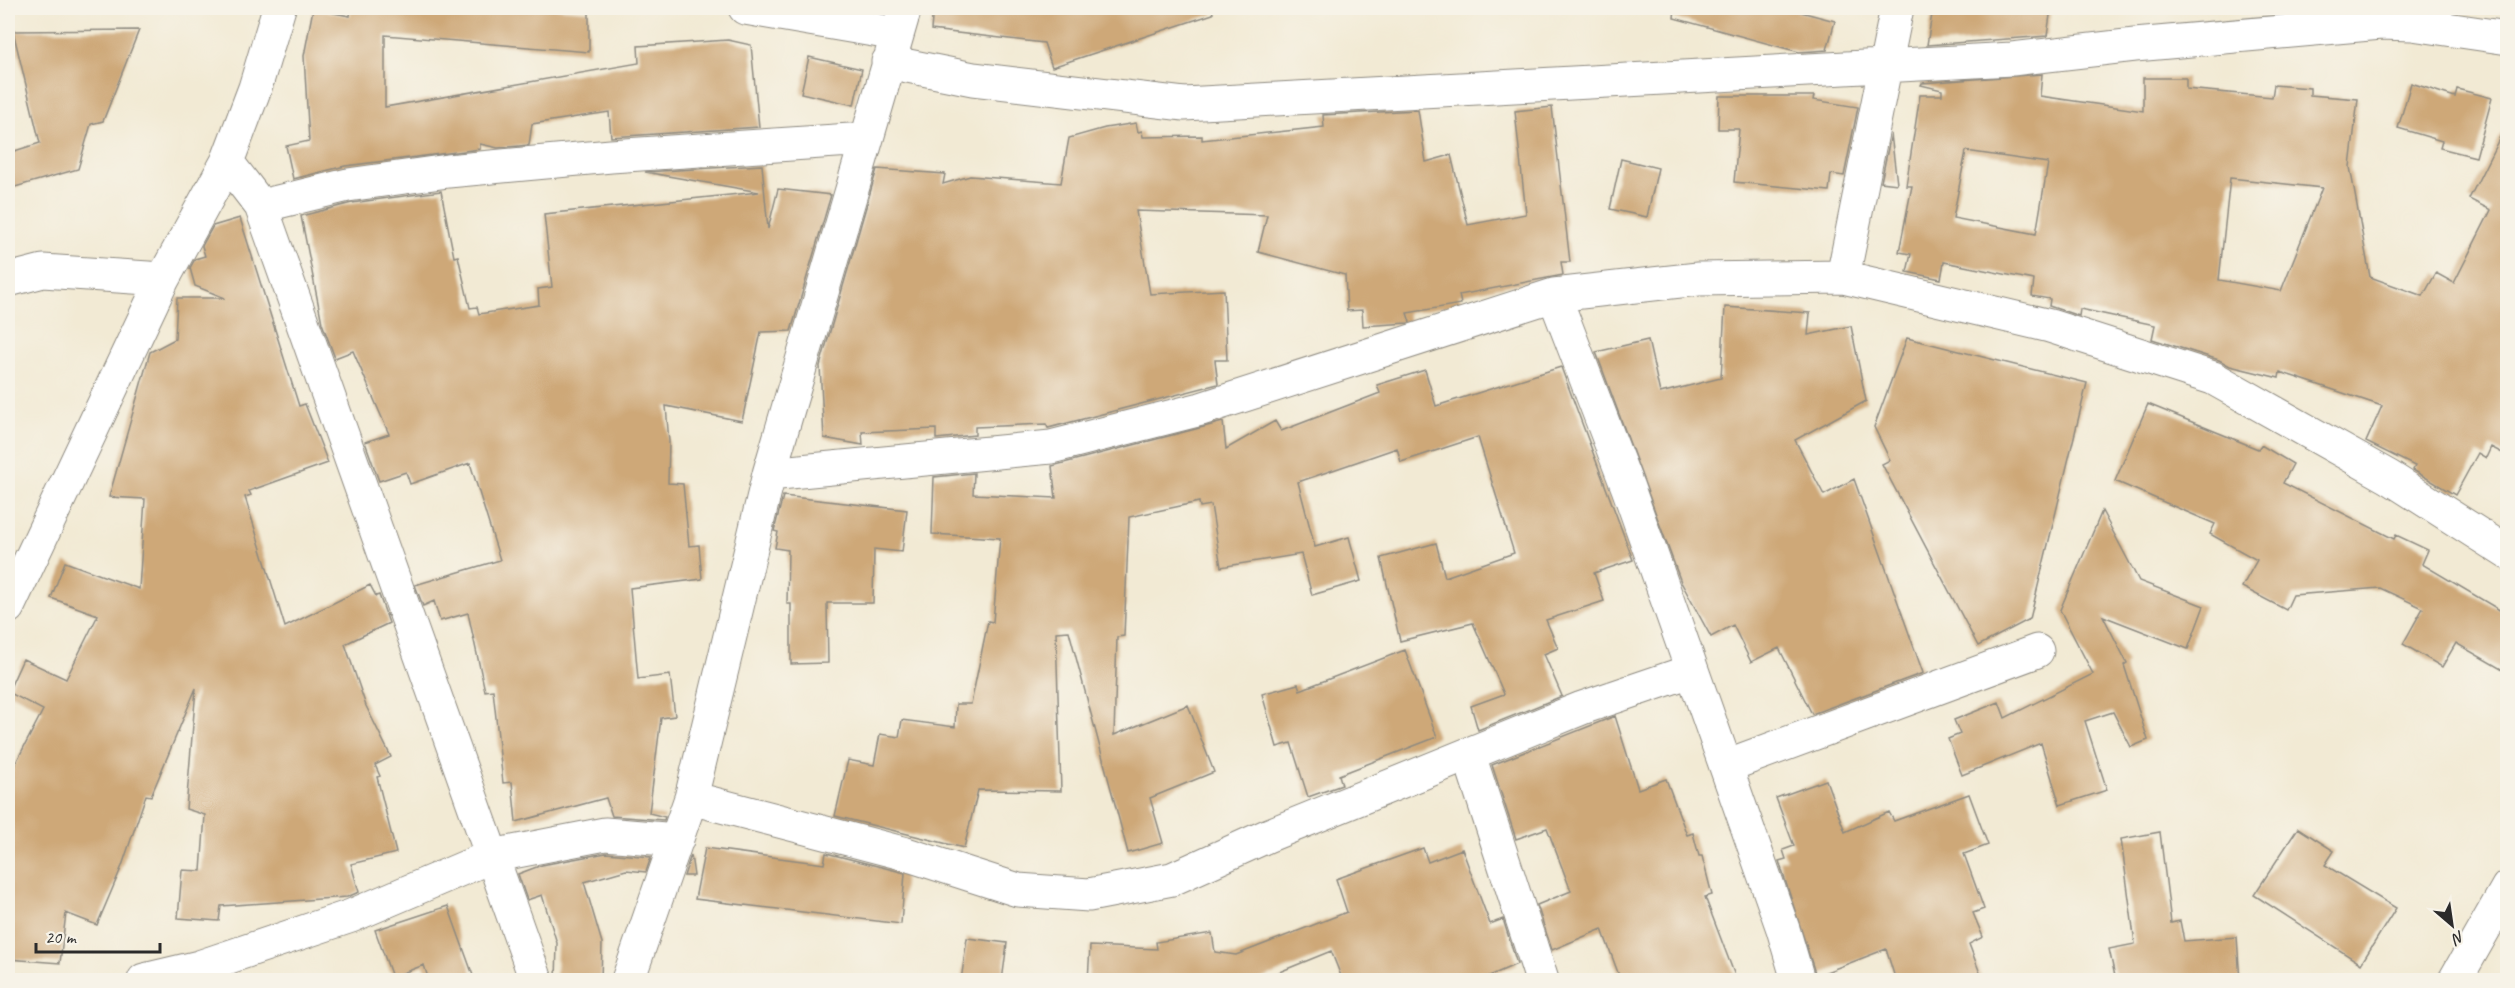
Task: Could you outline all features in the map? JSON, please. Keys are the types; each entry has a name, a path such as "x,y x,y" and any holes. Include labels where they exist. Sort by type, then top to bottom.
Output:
{"street":[{"path":"8,607 163,279 227,162 255,88 279,8"},
{"path":"745,8 897,35 972,79 1184,104 2012,59 2135,45 2381,23 2412,24 2508,38"},
{"path":"1843,277 1897,8"},
{"path":"628,981 691,798 769,474 897,35"},
{"path":"261,206 348,185 448,171 611,156 866,138"},
{"path":"227,162 261,206 536,981"},
{"path":"8,280 43,271 163,279"},
{"path":"769,474 1051,447 1201,409 1554,295 1698,279 1843,277 2049,326 2212,378 2390,477 2508,553"},
{"path":"1554,295 1628,488 1783,929 1798,981"},
{"path":"1726,766 2037,651"},
{"path":"691,798 906,854 1018,890 1089,895 1172,879 1267,836 1582,708 1691,671"},
{"path":"1469,755 1542,981"},
{"path":"144,981 201,974 351,916 492,856 605,834 677,840"},
{"path":"2455,981 2508,887"}],"building":[{"path":"351,8 552,8 589,11 589,52 385,35 385,107 639,63 638,46 728,40 751,45 759,127 611,137 609,112 532,124 529,145 498,148 480,144 480,149 345,166 293,179 286,146 309,141 304,56 313,9 350,16"},
{"path":"933,8 1212,8 1213,14 1052,67 1044,43 931,30"},
{"path":"1675,8 1786,8 1835,21 1827,50 1799,52 1674,18"},
{"path":"1933,8 2051,8 2047,36 1927,45"},
{"path":"139,30 103,121 91,124 78,169 8,189 8,153 40,143 13,31"},
{"path":"809,57 862,69 854,105 801,93"},
{"path":"2042,74 2040,96 2143,111 2143,78 2186,78 2186,89 2272,97 2274,85 2310,88 2310,95 2358,99 2350,167 2370,277 2423,296 2436,273 2454,283 2491,210 2469,199 2508,121 2508,456 2491,447 2486,458 2478,453 2455,495 2413,470 2415,466 2366,442 2382,406 2280,372 2279,378 2230,366 2219,360 2152,339 2155,325 2080,309 2079,316 2049,306 2050,299 2032,296 2034,280 1944,262 1941,279 1907,272 1911,254 1899,252 1912,186 1906,186 1920,95 1942,95 1942,90 1921,85 1922,83","holes":["1966,151 2048,163 2036,234 1953,218","2230,178 2322,188 2281,291 2219,280"]},
{"path":"2411,83 2455,97 2457,89 2492,98 2476,157 2440,148 2442,141 2398,128"},
{"path":"1719,96 1814,96 1813,100 1858,107 1844,176 1831,174 1829,191 1734,182 1739,129 1718,129"},
{"path":"1552,107 1570,262 1561,262 1563,275 1459,295 1461,304 1407,313 1410,322 1408,323 1363,326 1362,310 1347,311 1345,275 1258,252 1267,215 1136,211 1150,294 1224,290 1227,360 1215,360 1218,384 1048,428 1046,424 975,427 975,435 936,439 936,429 862,432 863,445 824,438 820,366 877,169 945,174 943,184 970,176 1061,183 1069,138 1105,128 1136,123 1138,132 1142,131 1143,137 1202,136 1202,140 1324,127 1323,115 1418,110 1426,162 1451,155 1468,225 1526,214 1515,111"},
{"path":"1891,134 1897,184 1881,182"},
{"path":"1621,159 1658,168 1647,217 1610,209"},
{"path":"762,165 768,229 778,189 831,195 791,331 761,332 742,421 666,406 669,442 668,483 683,484 689,546 699,545 702,579 630,588 638,679 670,675 675,716 661,718 649,813 665,817 664,820 612,816 606,798 516,822 512,782 503,783 493,690 485,691 468,613 440,621 434,601 423,606 415,585 500,560 470,463 410,484 406,472 379,481 365,442 389,434 353,351 335,358 322,323 301,216 352,203 441,191 454,257 458,256 470,308 477,307 479,314 539,305 538,289 552,287 544,214 759,192 645,172"},
{"path":"240,218 299,406 305,404 328,463 249,491 251,495 245,497 285,627 370,585 376,596 379,595 389,623 345,644 366,706 391,757 375,765 380,776 377,777 396,853 351,864 359,892 347,897 221,906 219,921 178,918 182,870 201,871 205,815 186,809 196,688 151,796 146,795 122,866 97,925 66,913 60,963 8,959 8,778 43,710 8,692 23,659 66,679 98,615 51,598 65,562 139,589 145,499 109,497 150,352 175,339 177,298 225,298 195,286 190,268 195,259 205,256 202,246 213,226"},
{"path":"1725,307 1810,313 1808,335 1851,326 1866,401 1795,440 1824,495 1854,479 1923,673 1812,714 1779,648 1751,662 1733,625 1711,637 1681,582 1596,352 1648,340 1660,393 1721,378"},
{"path":"1907,338 2087,383 2030,619 1978,646 1882,464 1890,460 1874,427"},
{"path":"1561,367 1633,560 1594,573 1604,601 1546,620 1558,648 1544,654 1562,696 1478,730 1471,706 1504,694 1473,623 1400,641 1381,558 1436,543 1445,577 1514,553 1478,437 1401,462 1397,448 1298,482 1315,547 1349,537 1361,581 1312,595 1301,554 1221,567 1211,505 1200,507 1199,502 1129,517 1124,636 1117,637 1114,735 1188,705 1214,772 1150,798 1163,843 1128,853 1069,631 1056,632 1061,791 978,790 964,848 835,816 848,760 874,765 880,734 899,737 902,720 955,727 956,704 971,704 988,621 993,622 1000,538 932,534 934,477 974,473 973,494 1056,498 1052,466 1223,422 1226,449 1275,421 1281,431 1380,393 1377,385 1425,370 1436,406"},
{"path":"2148,404 2258,449 2261,445 2293,464 2283,483 2394,539 2396,535 2428,550 2422,564 2508,615 2508,673 2456,643 2442,667 2403,644 2423,608 2380,588 2293,595 2286,610 2242,587 2257,560 2210,534 2215,524 2115,481"},
{"path":"783,496 907,510 902,552 874,549 873,603 827,603 828,663 791,664 791,604 787,604 788,550 775,548 778,532 774,531"},
{"path":"2102,511 2139,581 2204,606 2188,649 2103,616 2127,663 2124,665 2148,740 2131,747 2113,712 2085,721 2107,790 2060,805 2041,743 1962,775 1948,739 1960,734 1954,720 1999,702 2005,718 2093,674 2060,610"},
{"path":"1405,650 1437,737 1339,775 1342,785 1308,797 1291,743 1277,747 1262,694 1298,684 1300,690"},
{"path":"1615,716 1638,789 1666,779 1687,835 1693,833 1699,856 1702,856 1712,895 1705,897 1737,981 1621,981 1602,929 1552,950 1537,905 1571,891 1547,828 1516,839 1492,765"},
{"path":"1826,780 1845,832 1889,812 1894,821 1969,794 1988,845 1964,854 1984,909 1973,913 1983,937 1969,944 1983,981 1896,981 1886,949 1816,976 1779,861 1786,859 1783,850 1794,846 1776,798"},
{"path":"2298,828 2334,851 2325,865 2396,908 2361,964 2254,895"},
{"path":"2160,832 2171,923 2180,921 2184,941 2237,937 2240,981 2116,981 2109,949 2135,944 2121,839"},
{"path":"705,848 824,864 826,853 905,873 901,924 695,899"},
{"path":"1423,848 1428,862 1462,849 1490,924 1503,919 1517,964 1478,981 1343,981 1331,951 1257,981 1088,981 1090,946 1157,949 1156,942 1212,933 1215,952 1236,955 1347,912 1336,879"},
{"path":"606,853 651,857 646,872 626,870 584,882 602,943 601,981 556,981 557,943 542,895 527,900 518,874 542,865"},
{"path":"691,855 694,876 684,876"},
{"path":"448,906 475,981 429,981 424,965 392,977 375,930"},
{"path":"967,938 1007,943 1002,981 961,981"}]}
